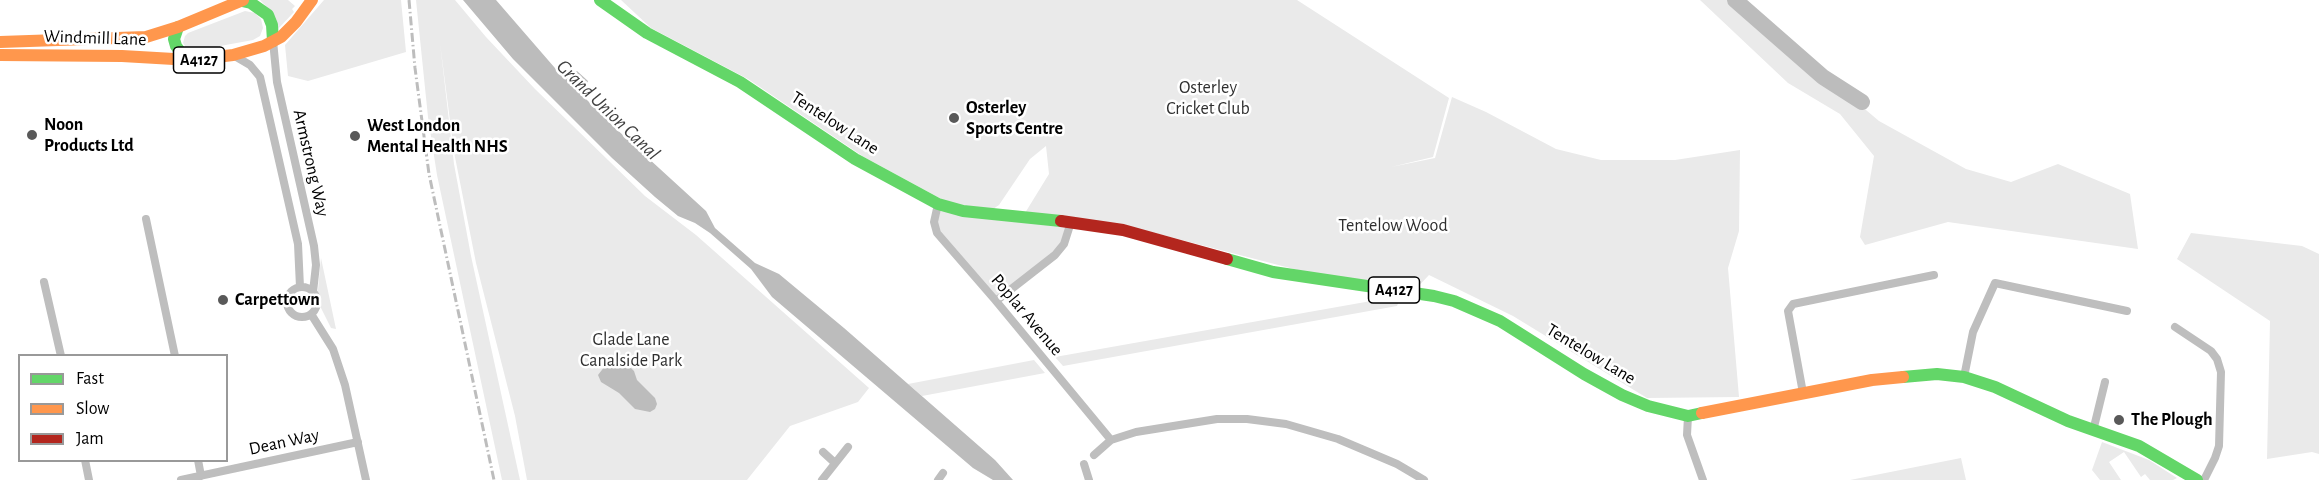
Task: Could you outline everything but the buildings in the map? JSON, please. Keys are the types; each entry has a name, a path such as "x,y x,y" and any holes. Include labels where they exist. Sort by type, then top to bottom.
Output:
{"main road":[{"name":"Windmill Lane","path":"0,42 146,37 178,27 242,0"},
{"path":"242,0 251,3 268,15 272,25 273,40"},
{"name":"Windmill Lane","path":"0,55 110,56 191,60 233,55 264,46 285,33 312,0"},
{"name":"Tentelow Lane","path":"600,0 647,33 740,82 855,159 938,204 963,211 1071,222 1123,230 1273,272 1454,301 1500,321 1622,395 1648,406 1688,416 1897,376 1937,374 1964,377 1995,387 2093,431 2139,446 2197,480"},
{"path":"178,27 175,34 176,46 191,60"}],"street":[{"name":"Armstrong Way","path":"233,55 250,65 260,77 298,244 300,287 290,294 288,307 298,316 311,314 317,306 313,292 316,265 314,246 277,82 273,40"},
{"name":"Poplar Avenue","path":"938,204 934,222 937,233 1111,440"},
{"path":"146,219 175,354"},
{"path":"996,301 1055,255 1064,244 1071,222"},
{"path":"1803,393 1788,311 1793,304 1935,275"},
{"path":"44,282 60,354"},
{"path":"1964,377 1973,332 1995,283 2127,310"},
{"path":"300,287 313,292"},
{"path":"311,314 333,349 345,385 366,480"},
{"path":"2175,327 2211,351 2217,359 2221,372 2219,446 2204,480"},
{"path":"2093,431 2105,382"},
{"path":"1688,416 1687,435 1703,480"},
{"path":"1094,455 1111,440 1136,432 1217,419 1247,419 1286,424 1338,439 1397,464 1424,480"},
{"name":"Dean Way","path":"181,480 358,442"},
{"path":"822,480 848,447"},
{"path":"823,452 835,463"},
{"path":"85,462 89,480"},
{"path":"198,462 201,476"},
{"path":"1084,464 1089,480"}],"green space":[{"path":"260,0 288,0 295,6 292,9 294,12 278,29 273,13"},
{"path":"324,0 401,0 406,52 308,81 288,76 285,45"},
{"name":"Glade Lane Canalside Park","path":"416,0 455,0 535,89 645,196 696,235 869,388 858,402 790,426 747,480 527,480 515,416 476,263 454,152 440,43 454,164 471,256 520,480 502,480 437,175 428,117"},
{"path":"621,0 1297,0 1449,98 1433,157 1391,167 1435,158 1452,97 1556,149 1601,160 1675,160 1740,150 1739,231 1728,268 1739,397 1647,398 1513,316 1429,275 1413,292 1344,282 1120,224 1025,213 1049,174 1046,146 1030,159 999,205 990,211 960,209 864,157 748,79 651,28"},
{"path":"1700,0 1736,0 1879,121 1966,169 2011,182 2058,164 2130,194 2138,249 1948,222 1865,245 1860,237 1874,156 1840,114 1788,83"},
{"path":"245,11 255,13 261,19 263,28 260,36 253,40 193,51 187,49 183,43 188,33"},
{"path":"938,204 1071,222 1064,244 996,301 937,233"},
{"path":"2191,233 2302,246 2319,254 2319,454 2312,452 2267,459 2270,321 2177,259"},
{"path":"321,258 336,329 331,328 317,300"},
{"path":"1388,298 1399,301 1397,306 1063,366 1055,357"},
{"path":"1034,360 1045,373 922,396 908,384"},
{"path":"2102,442 2149,460 2177,478 2150,480 2145,474 2141,477 2124,452 2109,462 2121,480 2100,480 2092,470"},
{"path":"1961,458 1966,480 1850,480"}],"shaded area":[{"path":"463,0 496,0 561,75 577,71 588,81 586,99 706,211 715,228 755,263 779,274 844,328 995,460 1013,480 993,480 973,468 772,297 751,269 710,233 678,216 655,197 612,158 513,59"},
{"path":"627,364 634,371 637,380 655,398 657,404 655,409 650,412 635,409 619,393 601,382 598,375 605,366"}],"waterway":[{"path":"1735,0 1823,77 1862,102"}],"railway":[{"path":"409,0 415,68 429,174 494,480"}],"traffic: fast":[{"path":"600,0 647,33 740,82 855,159 938,204 963,211 1061,221"},
{"path":"242,1 251,3 268,15 272,25 273,41"},
{"path":"178,27 174,39 176,46 191,60"},
{"path":"1227,259 1273,272 1454,301 1500,321 1622,395 1648,406 1688,416 1702,413"},
{"path":"1903,377 1937,374 1964,377 1995,387 2068,421 2139,446 2197,480"}],"traffic: slow":[{"path":"0,42 146,37 178,27 243,0"},
{"path":"0,55 122,56 191,60 233,55 264,46 281,37 296,22 312,0"},
{"path":"1702,413 1872,380 1903,377"}],"traffic: jam":[{"path":"1061,221 1123,230 1227,259"}],"place":[{"name":"Osterley Sports Centre","path":"954,118"},
{"name":"Noon Products Ltd","path":"32,135"},
{"name":"West London Mental Health NHS","path":"355,136"},
{"name":"Carpettown","path":"223,300"},
{"name":"The Plough","path":"2119,420"}],"park label":[{"name":"Osterley Cricket Club","path":"1208,98"},
{"name":"Tentelow Wood","path":"1393,226"}],"water label":[{"name":"Grand Union Canal","path":"608,110"}]}
